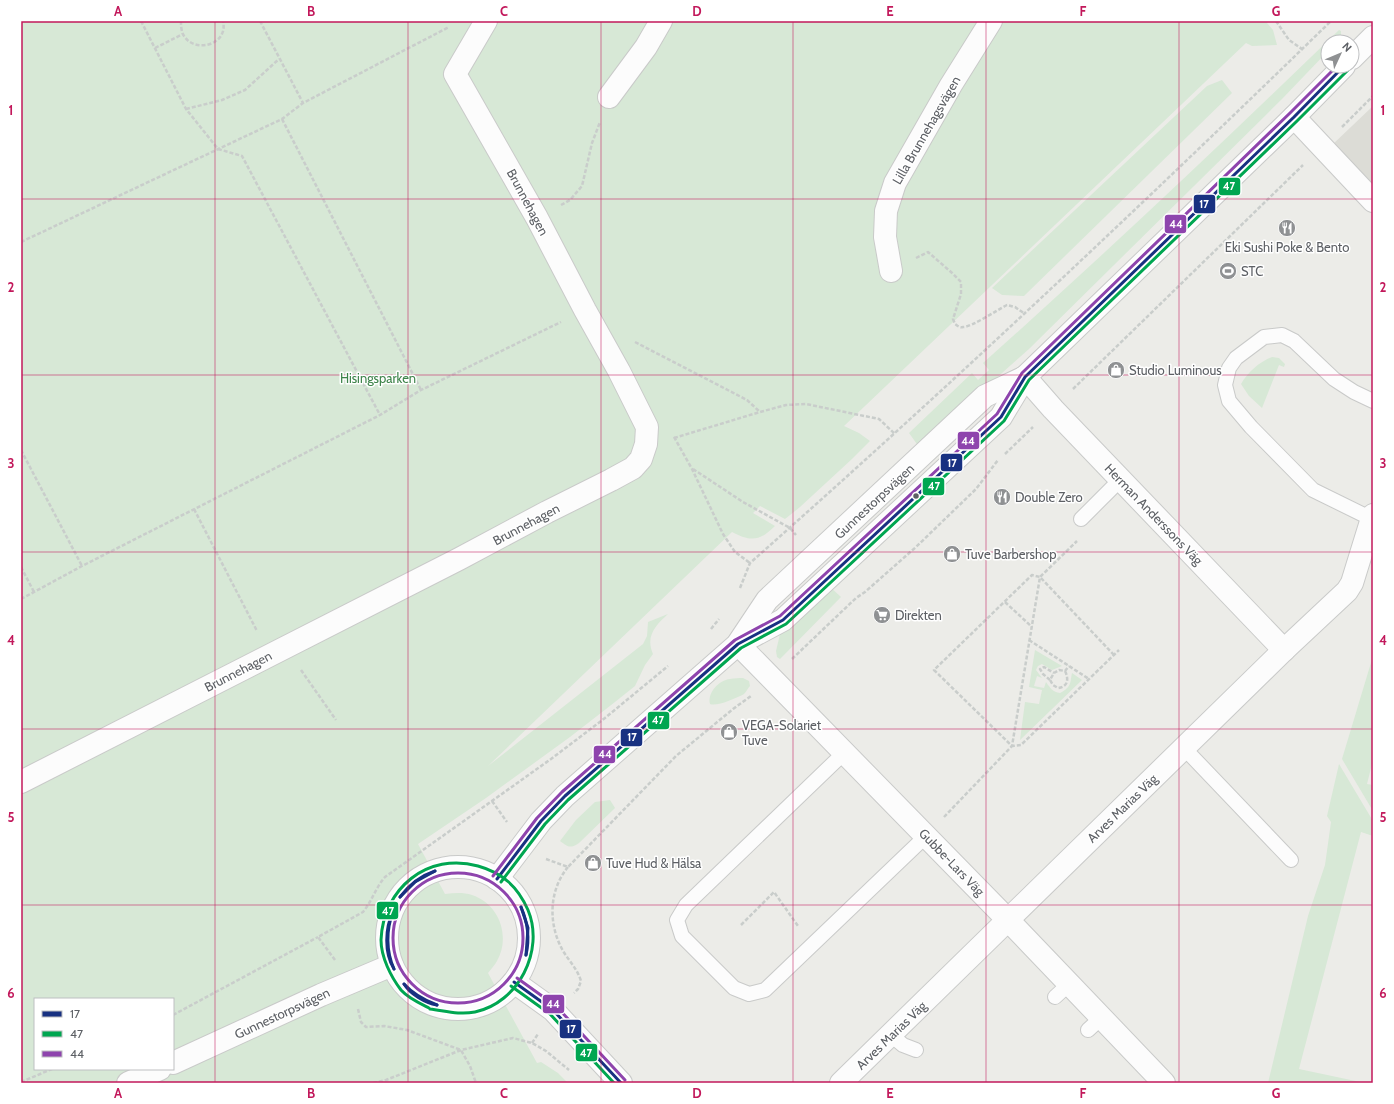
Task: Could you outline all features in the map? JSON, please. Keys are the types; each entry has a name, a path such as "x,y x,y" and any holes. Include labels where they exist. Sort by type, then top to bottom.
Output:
{"street":[{"name":"Brunnehagen","path":"21,782 459,559 628,471 641,459 646,444 648,427 514,176 455,74 486,21"},
{"path":"609,97 646,47 661,21"},
{"name":"Lilla Brunnehagsvägen","path":"891,271 885,236 886,211 895,182 951,85 991,21"},
{"path":"1360,50 1373,37"},
{"name":"Gunnestorpsvägen","path":"497,879 541,822 565,796 738,644 768,600 986,396 1025,377 1294,117 1336,74"},
{"path":"1294,117 1373,200"},
{"name":"Herman Anderssons Väg","path":"1025,377 1053,409 1284,650"},
{"name":"Arves Marias Väg","path":"841,1083 1347,590 1352,583 1372,517"},
{"name":"Gubbe-Lars Väg","path":"738,644 1008,920 1062,990 1095,1024 1164,1083"},
{"path":"462,867 477,870 497,879 515,896 528,924 529,939 527,954 522,969 514,982 503,993 476,1007 461,1009 446,1008 431,1004 406,986 396,974 392,965 387,945 387,930 397,901 407,889 419,879 432,872 447,868 462,867"},
{"name":"Gunnestorpsvägen","path":"174,1063 321,995 392,965"},
{"path":"514,982 553,1010 621,1083"},
{"path":"128,1083 158,1070"}],"lane":[{"path":"1372,517 1313,490 1251,427 1229,401 1225,385 1229,368 1236,358 1264,338 1282,336 1294,340 1334,379 1354,392 1373,401"},
{"path":"1081,519 1121,479"},
{"path":"1184,748 1291,860"},
{"path":"845,752 686,905 677,920 682,936 734,988 749,994 765,990 926,836"},
{"path":"891,1035 903,1045 916,1050"}],"path":[{"path":"141,21 186,108 218,149 242,156 380,414"},
{"path":"181,21 183,34 190,42 200,45 210,44 220,38 222,34 223,21"},
{"path":"260,21 303,103"},
{"path":"1276,21 1289,40 1302,49"},
{"path":"21,242 282,119 303,103 450,27"},
{"path":"155,48 183,34"},
{"path":"186,108 222,100 245,90 279,59"},
{"path":"558,207 570,200 582,186 592,143 609,97"},
{"path":"282,119 421,390"},
{"path":"891,271 928,252 961,282 961,294 954,319 955,324 959,327 964,328 972,325 1007,305 1015,307 1025,314"},
{"path":"21,599 82,566 380,414 421,390 585,310"},
{"path":"635,342 747,400 760,412"},
{"path":"646,444 675,438 786,405 806,404 879,419 895,434"},
{"path":"675,438 692,469 723,534 735,552 750,563"},
{"path":"21,450 82,566"},
{"path":"692,469 743,502 790,528"},
{"path":"194,509 270,655 295,660 336,720"},
{"path":"926,836 1012,746 1040,577 1066,552"},
{"path":"21,567 34,592"},
{"path":"1012,746 934,670 1032,575 1040,577 1114,655"},
{"path":"1005,602 1032,627"},
{"path":"1029,640 1089,680"},
{"path":"1012,746 1021,745 1119,650"},
{"path":"1065,671 1069,666"},
{"path":"1054,673 1044,667 1040,669 1053,685 1061,688 1067,682 1068,678 1065,671"},
{"path":"1050,680 1054,673 1059,670 1065,671"},
{"path":"532,1043 553,1010 578,989 581,981 554,932 552,914 555,890 561,876 568,867"},
{"path":"741,925 774,892 812,946"},
{"path":"174,1014 318,937"},
{"path":"373,1083 386,1080 461,1050 513,1038 532,1043 546,1051 572,1074"},
{"path":"461,1050 470,1066 476,1083"},
{"path":"21,1082 50,1070"}],"shaded area":[{"path":"1373,106 1373,188 1331,146"}],"green space":[{"name":"Hisingsparken","path":"21,21 1268,21 1267,23 1273,30 1277,45 1252,46 1246,43 844,426 859,433 870,441 852,459 785,519 760,506 753,513 775,526 770,531 765,535 755,538 745,537 732,532 488,766 643,644 647,636 648,622 668,614 659,622 653,631 650,642 653,654 645,665 635,686 570,737 486,798 418,844 445,894 462,893 472,895 481,899 495,913 500,922 503,941 497,961 488,973 537,1063 541,1062 558,1073 568,1083 21,1083"},
{"path":"1339,30 1341,31 1341,34 1335,34"},
{"path":"1320,48 1320,59 1282,99 1029,349 919,447 909,433 972,373 978,380 989,370 983,363 1251,115"},
{"path":"1222,80 1232,93 1024,296 1002,295 992,288 1207,86"},
{"path":"1272,357 1279,358 1285,364 1284,367 1279,365 1262,408 1249,396 1241,384 1254,368"},
{"path":"830,587 841,597 780,659 777,657 776,651 780,634"},
{"path":"1035,650 1062,666 1052,670 1042,664 1038,666 1036,670 1042,678 1037,676 1034,686 1044,688 1046,682 1055,692 1060,693 1069,686 1072,673 1082,680 1020,740 1025,702 1039,704 1042,690 1029,687"},
{"path":"1373,656 1373,760 1367,784 1373,785 1373,811 1342,759"},
{"path":"733,678 743,678 749,681 750,686 744,694 722,703 713,705 710,704 710,696 718,684"},
{"path":"1339,764 1373,821 1373,836 1361,832 1299,1069 1365,1083 1268,1083 1308,916 1325,865 1331,822 1327,816"},
{"path":"610,800 615,808 579,843 569,846 560,841 576,820 595,802"}],"transit line":[{"name":"44","path":"493,876 537,818 562,792 735,640 780,616 997,414 1022,373 1329,74"},
{"name":"17","path":"497,879 541,821 565,796 738,644 783,620 1001,417 1025,377 1294,117 1336,74"},
{"name":"47","path":"501,882 545,824 568,800 741,648 786,624 1004,421 1029,380 1344,74"},
{"name":"47","path":"429,1008 410,998 401,990 390,973 385,960 381,940 384,921 390,905 399,890 412,878 426,870 442,864 460,863 487,869 509,882 519,894 528,910 532,926 533,942 530,958 524,973 515,987 504,998 490,1007 475,1012 463,1013 430,1009"},
{"name":"17","path":"400,897 415,881 424,875 435,871"},
{"name":"17","path":"400,897 415,882 435,871"},
{"name":"44","path":"464,873 483,878 504,892 518,913 522,925 523,938 522,951 518,963 504,984 483,998 471,1002 452,1003 433,998 412,984 398,963 394,951 393,932 398,913 412,892 433,878 445,874 464,873"},
{"name":"17","path":"521,907 528,931 526,955"},
{"name":"17","path":"521,907 528,928 526,955"},
{"name":"17","path":"393,912 388,933 388,948 394,969"},
{"name":"17","path":"393,912 388,925 387,948 388,956 394,969"},
{"name":"44","path":"517,978 556,1006 625,1080"},
{"name":"17","path":"514,982 553,1010 621,1083"},
{"name":"17","path":"404,984 411,991 437,1005"},
{"name":"17","path":"404,984 418,998 437,1005"},
{"name":"47","path":"511,986 550,1014 614,1083"}],"place":[{"name":"Eki Sushi Poke & Bento","path":"1287,228"},
{"name":"STC","path":"1228,271"},
{"name":"Studio Luminous","path":"1116,370"},
{"name":"Double Zero","path":"1002,497"},
{"name":"Tuve Barbershop","path":"952,554"},
{"name":"Direkten","path":"882,615"},
{"name":"VEGA-Solariet Tuve","path":"729,732"},
{"name":"Tuve Hud & Hälsa","path":"593,863"}]}
